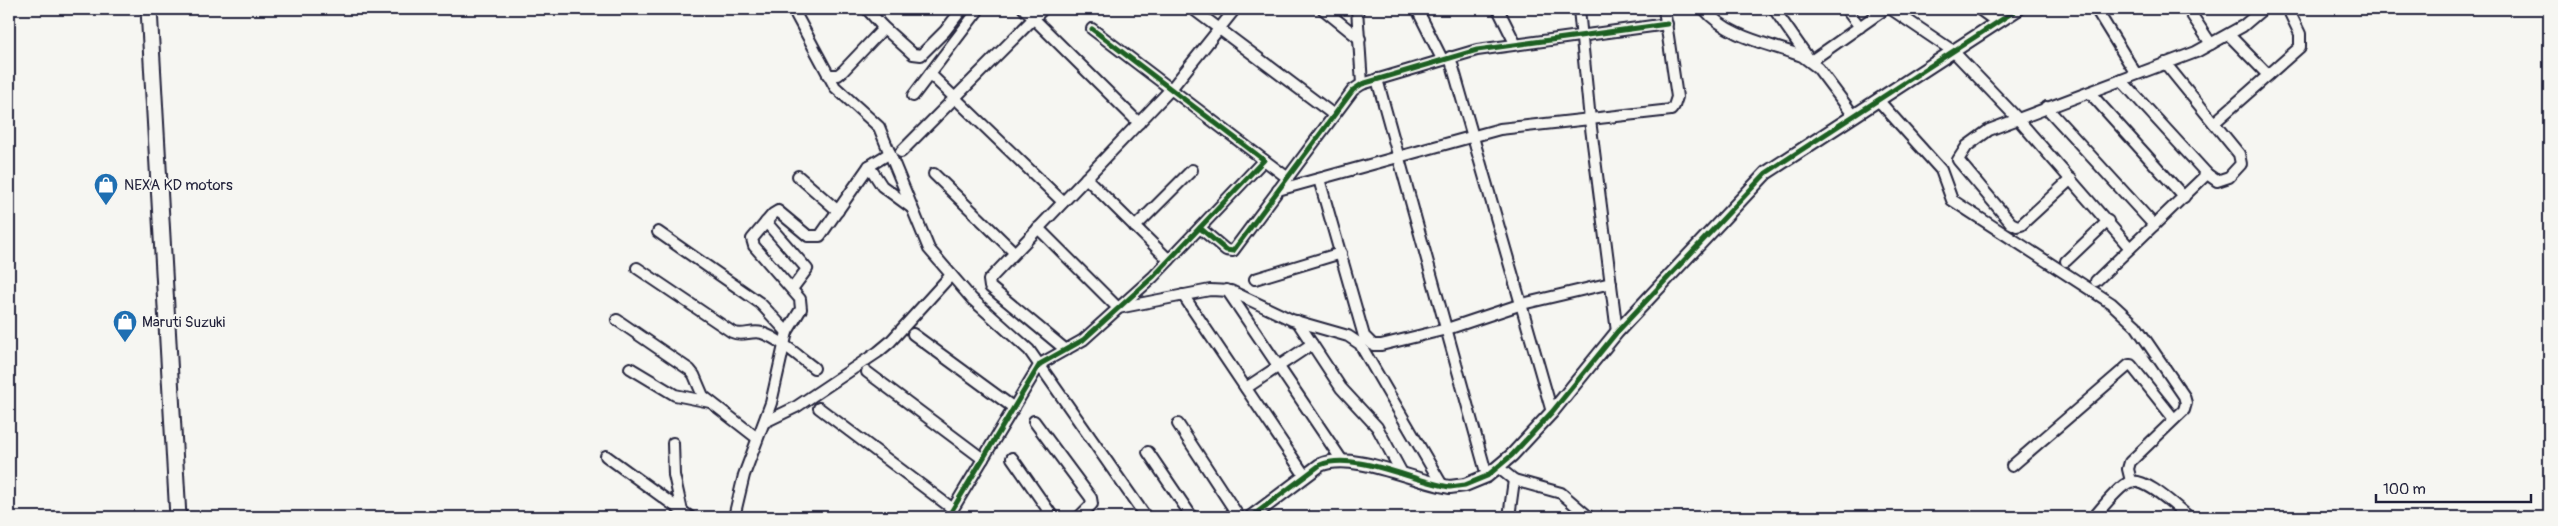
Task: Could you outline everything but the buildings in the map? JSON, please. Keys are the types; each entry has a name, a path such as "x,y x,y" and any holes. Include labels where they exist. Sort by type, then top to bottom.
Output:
{"main road":[{"path":"149,9 178,517"}],"street":[{"path":"793,9 836,88 878,125 928,249 972,299 1028,350 1040,364 1146,517"},
{"path":"867,9 882,26 913,54 921,55 945,31 962,9"},
{"path":"913,96 979,9"},
{"path":"1024,9 1139,123"},
{"path":"901,152 1043,9"},
{"path":"1193,9 1334,115"},
{"path":"1066,350 988,284 990,278 1171,89 1235,9"},
{"path":"1323,9 1360,39"},
{"path":"1357,9 1362,84"},
{"path":"1418,9 1446,58 1472,137 1552,412"},
{"path":"1498,9 1514,43"},
{"path":"1580,9 1590,120 1617,332"},
{"path":"1278,190 1500,129 1666,111 1674,106 1677,97 1664,9"},
{"path":"1704,9 1718,23 1733,32 1802,56 1811,62"},
{"path":"1774,9 1811,62 1854,116"},
{"path":"1846,9 1860,27"},
{"path":"1811,62 1885,9"},
{"path":"1891,9 1953,51 2071,179 2130,248"},
{"path":"1979,9 1997,22"},
{"path":"1251,517 1320,465 1331,460 1341,459 1442,485 1465,485 1487,476 1499,468 1552,412 1617,332 1766,173 2018,9"},
{"path":"2096,9 2136,74"},
{"path":"2188,9 2211,44"},
{"path":"2071,179 2021,225 2017,226 2011,222 1958,160 1960,154 1967,146 1989,130 2046,107 2090,93 2211,44 2244,26 2263,9"},
{"path":"2214,123 2300,46 2300,34 2288,9"},
{"path":"1200,228 1226,250 1233,251 1353,90 1362,84 1446,58 1514,43 1582,37 1667,24"},
{"path":"828,75 838,75 843,71 881,31 882,26"},
{"path":"1092,29 1288,178"},
{"path":"2229,35 2268,75"},
{"path":"2121,80 2206,174 2222,181 2238,170 2241,164 2236,150 2165,63"},
{"path":"930,74 1062,202"},
{"path":"1377,79 1487,476"},
{"path":"2090,93 2184,196"},
{"path":"1878,100 1941,170 1949,194 1958,206 2111,303 2136,326 2184,396 2186,403 2184,410 2130,462 2128,469 2131,481"},
{"path":"2046,107 2154,225"},
{"path":"734,517 744,475 765,422 788,332 802,305 800,298 752,243 752,239 778,211 808,236 816,237 823,234 869,166 890,152"},
{"path":"819,408 950,513 1040,364 1083,340 1169,260 1264,160"},
{"path":"869,166 882,186 912,208"},
{"path":"1135,227 1192,170"},
{"path":"934,174 1014,252"},
{"path":"2096,280 2206,174"},
{"path":"798,176 838,211"},
{"path":"1086,178 1169,260"},
{"path":"1320,179 1364,336 1370,344 1382,345 1447,329 1522,304 1611,283"},
{"path":"2066,261 2108,221"},
{"path":"766,222 807,269 792,289"},
{"path":"1038,228 1118,308"},
{"path":"658,232 760,303 788,332"},
{"path":"1255,279 1341,253"},
{"path":"637,268 732,332 741,335 761,333 814,368"},
{"path":"765,422 796,407 878,352 890,342 950,275"},
{"path":"1118,308 1210,290 1228,290 1242,294 1298,321 1348,336 1360,344 1442,485"},
{"path":"1228,290 1341,459"},
{"path":"1183,295 1305,476"},
{"path":"617,320 690,370 702,396 758,438"},
{"path":"1298,321 1347,396 1377,427 1403,474"},
{"path":"913,334 1014,408"},
{"path":"1246,388 1312,344"},
{"path":"2012,466 2129,365 2131,365 2174,418"},
{"path":"630,368 675,395 710,402"},
{"path":"867,372 983,459"},
{"path":"1034,421 1091,498 1092,504 1090,508 1079,517"},
{"path":"1178,424 1240,517"},
{"path":"673,443 674,475 686,514"},
{"path":"1148,452 1192,517"},
{"path":"606,456 686,514"},
{"path":"1012,458 1053,517"},
{"path":"1499,468 1514,480 1562,493 1589,517"},
{"path":"1509,517 1514,480"},
{"path":"2094,517 2124,485 2131,481 2140,481 2151,487 2189,517"}],"cycle path":[{"path":"1251,517 1320,465 1334,462 1366,464 1450,487 1465,485 1487,476 1512,455 1552,412 1617,332 1766,173 2018,9"},
{"path":"1200,228 1226,250 1233,251 1353,90 1362,84 1477,50 1667,24"},
{"path":"948,517 1040,364 1083,340 1153,277 1264,160 1092,29"}],"place":[{"name":"NEXA KD motors","path":"106,206"},
{"name":"Maruti Suzuki","path":"125,343"}]}
